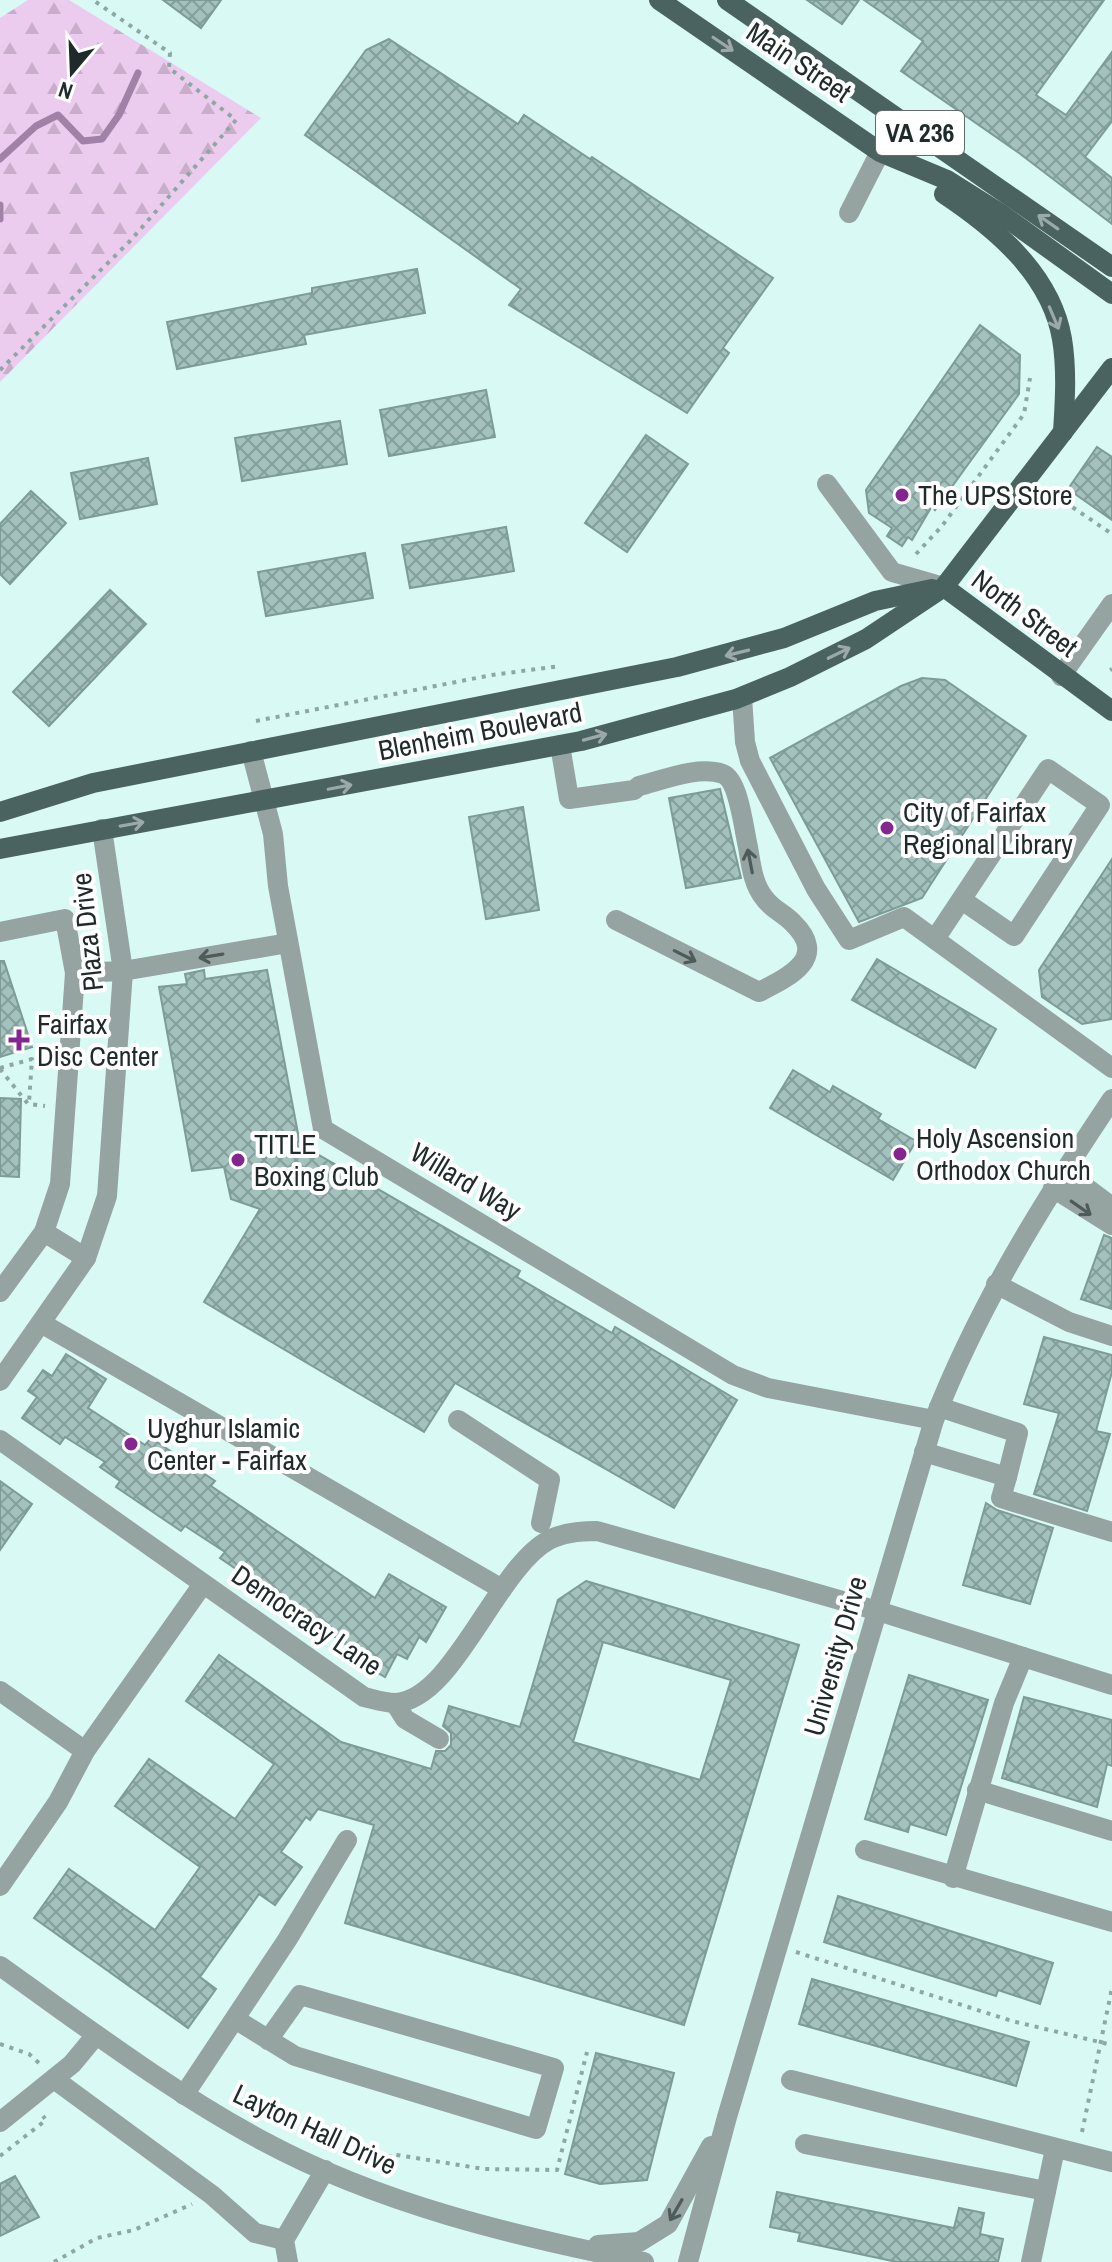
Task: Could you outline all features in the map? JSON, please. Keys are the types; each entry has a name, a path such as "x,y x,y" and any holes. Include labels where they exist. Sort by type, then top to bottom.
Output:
{"main road":[{"name":"Main Street","path":"659,0 880,152 947,180 1112,294"},
{"name":"Main Street","path":"727,0 1112,267"},
{"name":"VA 236","path":"880,152 985,221 1027,266 1043,290 1062,336 1063,432"},
{"name":"Blenheim Boulevard","path":"0,849 560,745 742,697 866,639 944,587 1112,368"},
{"name":"Blenheim Boulevard","path":"0,812 93,783 677,667 784,638 875,601 944,587"},
{"name":"North Street","path":"944,587 1112,711"}],"street":[{"path":"849,213 880,152"},
{"path":"827,484 892,572 944,587"},
{"path":"1061,676 1112,604"},
{"path":"742,697 745,742 750,761 816,889 849,940 904,917 939,933 1112,1068"},
{"path":"560,745 569,799 634,790 703,772 726,775 732,780 754,879 765,900 804,937 807,951 804,964 782,981 759,992 616,920"},
{"name":"Willard Way","path":"251,751 273,834 288,943 323,1129 733,1375 768,1388 936,1414 1018,1433 1007,1477"},
{"path":"939,933 1048,769 1100,805 1014,936 962,900"},
{"name":"Plaza Drive","path":"0,1381 86,1258 99,1227 109,1184 123,971 102,829"},
{"path":"0,932 65,919 75,973 60,1184 44,1232 0,1292"},
{"path":"75,973 123,971 288,943"},
{"name":"University Drive","path":"688,2262 727,2117 936,1414 996,1284 1058,1180 1112,1099"},
{"path":"1058,1180 1112,1207"},
{"path":"1058,1180 1112,1225"},
{"path":"44,1232 86,1258"},
{"path":"996,1284 1069,1322 1112,1336"},
{"path":"41,1323 502,1589"},
{"path":"458,1420 550,1480 541,1523"},
{"name":"Democracy Lane","path":"0,1440 364,1697 395,1703 417,1695 439,1678 502,1589 537,1547 575,1531 597,1531 878,1611 1112,1685"},
{"path":"924,1452 1007,1477 1001,1498 1112,1532"},
{"path":"0,1886 58,1802 85,1751 203,1584"},
{"path":"953,1878 1004,1703 1023,1657"},
{"path":"0,1691 85,1751"},
{"path":"395,1703 405,1719 439,1739"},
{"path":"977,1790 1112,1831"},
{"path":"184,2095 347,1840"},
{"path":"865,1850 1112,1922"},
{"name":"Layton Hall Drive","path":"0,1966 184,2095 266,2143 325,2170 454,2218 644,2262"},
{"path":"235,2019 268,2040 295,2056 536,2129 554,2068 300,1995 268,2040"},
{"path":"0,2122 54,2079 96,2035"},
{"path":"54,2079 212,2195 255,2233 284,2240"},
{"path":"791,2080 1112,2162"},
{"path":"574,2246 639,2242 668,2224 727,2117"},
{"path":"805,2144 1046,2191"},
{"path":"1031,2262 1055,2149"},
{"path":"288,2262 284,2240 325,2170"},
{"path":"574,2246 591,2262"}],"path":[{"path":"0,370 130,241 236,120 169,68 170,53 93,0"},
{"path":"916,554 942,526 1024,414 1030,378"},
{"path":"1056,496 1112,534"},
{"path":"256,721 492,675 564,666"},
{"path":"32,1059 28,1104 0,1068 32,1059"},
{"path":"778,1946 1012,2021 1112,2045"},
{"path":"1077,2154 1112,1988"},
{"path":"0,2044 29,2054 54,2079"},
{"path":"55,2262 97,2238 134,2230 212,2195"}],"green space":[{"path":"28,0 69,0 261,118 0,382 0,18"}],"building":[{"path":"163,0 221,0 201,28"},
{"path":"807,0 859,0 842,24"},
{"path":"864,0 1104,0 1036,95 1066,115 1112,52 1112,121 1085,157 1112,178 1112,224 1019,153 901,71 923,41"},
{"path":"389,39 518,124 524,115 590,159 592,157 773,278 723,348 729,353 687,413 509,305 521,289 305,135 366,50"},
{"path":"417,269 425,313 304,335 306,344 177,369 167,322 312,293 312,288"},
{"path":"980,325 1020,355 1019,394 935,510 932,506 912,540 908,537 902,546 887,536 892,528 869,513 866,490"},
{"path":"486,390 495,437 389,456 380,410"},
{"path":"340,421 347,464 242,481 235,438"},
{"path":"646,435 688,464 627,552 585,523"},
{"path":"1097,447 1112,457 1112,520 1068,489"},
{"path":"148,458 157,504 80,519 71,473"},
{"path":"31,491 66,523 10,584 0,574 0,524"},
{"path":"506,527 514,571 410,588 402,545"},
{"path":"365,553 373,598 266,616 258,572"},
{"path":"110,590 146,624 49,726 13,692"},
{"name":"City of Fairfax Regional Library","path":"922,678 945,680 1026,736 922,898 859,922 770,758 901,686"},
{"path":"720,789 741,878 686,888 669,798"},
{"path":"523,807 539,910 486,919 469,817"},
{"path":"1112,859 1112,1019 1082,1024 1042,997 1039,970"},
{"path":"877,959 996,1029 975,1068 852,1000"},
{"path":"0,961 4,961 32,1047 0,1057"},
{"path":"204,970 205,979 267,970 300,1144 520,1271 517,1277 612,1333 615,1327 737,1400 674,1508 455,1383 424,1432 204,1302 260,1209 231,1199 224,1167 192,1171 159,987 187,984 185,974"},
{"path":"793,1070 830,1092 833,1086 881,1114 878,1119 916,1141 893,1180 770,1108"},
{"path":"0,1098 21,1099 19,1177 0,1176"},
{"path":"1104,1235 1112,1238 1112,1309 1081,1299"},
{"path":"1044,1337 1112,1355 1112,1372 1096,1431 1110,1434 1087,1511 1034,1494 1059,1413 1024,1404"},
{"path":"66,1354 106,1379 88,1408 145,1445 151,1438 215,1481 211,1486 375,1598 389,1574 446,1607 426,1642 419,1637 407,1659 397,1654 385,1677 344,1653 348,1646 220,1558 225,1552 185,1526 181,1531 116,1487 120,1481 100,1467 105,1462 65,1437 60,1444 22,1418 37,1397 28,1391 43,1370 52,1376"},
{"path":"0,1481 32,1504 0,1550"},
{"path":"986,1503 997,1510 1053,1528 1030,1604 963,1585"},
{"path":"586,1581 799,1645 684,2025 345,1923 374,1825 318,1809 310,1820 306,1817 281,1852 302,1867 275,1905 259,1894 200,1977 216,1989 188,2028 34,1918 69,1869 155,1930 200,1867 115,1806 149,1759 235,1819 274,1764 186,1701 219,1655 341,1742 431,1769 436,1751 445,1751 451,1745 451,1733 443,1726 449,1706 520,1727 558,1600","holes":["603,1642 731,1680 700,1780 573,1742"]},
{"path":"909,1675 988,1700 946,1835 910,1824 908,1832 865,1819"},
{"path":"1024,1697 1112,1720 1112,1766 1107,1764 1097,1807 1002,1778"},
{"path":"838,1896 1053,1963 1040,2004 998,1990 996,1996 824,1942"},
{"path":"812,1979 1029,2042 1016,2086 799,2024"},
{"path":"596,2053 674,2073 647,2180 600,2184 565,2174"},
{"path":"15,2176 39,2217 0,2236 0,2184"},
{"path":"777,2192 954,2228 959,2208 984,2213 980,2234 1003,2239 998,2262 897,2262 798,2241 800,2233 770,2227"}],"waterway":[{"path":"0,159 36,126 58,115 83,141 102,139 119,115 138,73"},
{"path":"0,205 0,219"}],"place":[{"name":"The UPS Store","path":"902,495"},
{"name":"City of Fairfax Regional Library","path":"887,828"},
{"name":"Fairfax Disc Center","path":"19,1040"},
{"name":"Holy Ascension Orthodox Church","path":"900,1154"},
{"name":"TITLE Boxing Club","path":"238,1160"},
{"name":"Uyghur Islamic Center - Fairfax","path":"131,1444"}]}
